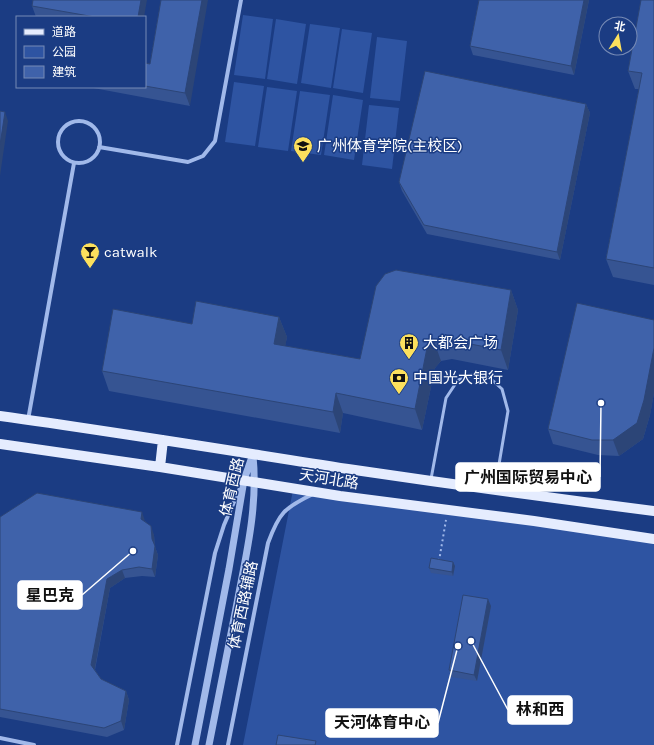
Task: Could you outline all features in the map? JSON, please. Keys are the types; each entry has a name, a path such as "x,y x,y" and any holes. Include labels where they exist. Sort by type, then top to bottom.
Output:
{"main road":[{"name":"天河北路","path":"0,416 430,481 654,511"},
{"path":"160,467 163,440"},
{"name":"天河北路","path":"0,444 398,504 534,521 654,539"}],"street":[{"path":"99,147 188,162 203,156 215,141 241,0"},
{"path":"71,122 85,122 92,125 99,136 99,147 96,155 91,160 85,162 74,162 65,159 58,146 60,132 71,122"},
{"path":"28,420 74,162"},
{"name":"体育西路","path":"195,745 230,569 244,480 253,454"},
{"name":"体育西路","path":"209,745 254,507 255,482 253,454"},
{"path":"177,745 215,553 224,525 244,480"},
{"name":"体育西路辅路","path":"228,745 268,543 279,518 288,508 316,492"},
{"path":"0,738 34,745"}],"lane":[{"path":"430,481 446,398 458,380 472,375 490,378 502,389 508,411 495,490"}],"path":[{"path":"437,568 446,519"}],"green space":[{"path":"243,15 273,19 265,79 234,75"},
{"path":"276,19 306,24 297,84 267,79"},
{"path":"310,24 340,28 331,88 301,83"},
{"path":"342,29 372,33 363,93 333,88"},
{"path":"377,37 407,41 400,101 370,98"},
{"path":"234,82 264,86 255,146 225,142"},
{"path":"267,87 297,91 288,151 258,147"},
{"path":"300,91 330,95 321,155 291,151"},
{"path":"333,95 363,100 354,160 324,155"},
{"path":"369,105 399,108 392,169 362,165"},
{"path":"294,485 654,543 654,745 243,745"}],"building":[{"path":"33,0 141,0 138,16 89,16 32,6"},
{"path":"161,0 202,0 185,93 146,86 146,63 150,64"},
{"path":"479,0 584,0 571,66 470,46"},
{"path":"641,0 654,0 654,268 606,259 642,73 628,71 631,56 638,56 638,16"},
{"path":"425,71 586,104 557,252 424,225 399,182"},
{"path":"0,111 5,112 0,145"},
{"path":"396,270 511,290 501,350 445,339 434,341 427,348 415,409 336,393 333,412 102,371 113,309 192,324 196,301 279,317 274,344 360,359 376,286 385,274"},
{"path":"577,303 654,320 654,348 644,400 637,423 613,440 592,440 548,429"},
{"path":"37,493 142,512 141,519 151,526 152,539 155,546 152,569 139,567 122,570 107,579 91,665 101,679 126,691 121,721 104,728 0,709 0,517"},
{"path":"431,558 453,562 452,572 429,568"},
{"path":"463,595 488,599 474,675 449,670"},
{"path":"278,735 316,741 315,745 276,745"}],"place":[{"name":"广州体育学院(主校区)","path":"303,163"},
{"name":"catwalk","path":"90,269"},
{"name":"大都会广场","path":"409,360"},
{"name":"中国光大银行","path":"399,395"},
{"name":"广州国际贸易中心","path":"601,403"},
{"name":"星巴克","path":"133,551"},
{"name":"林和西","path":"471,641"},
{"name":"天河体育中心","path":"458,646"}]}
